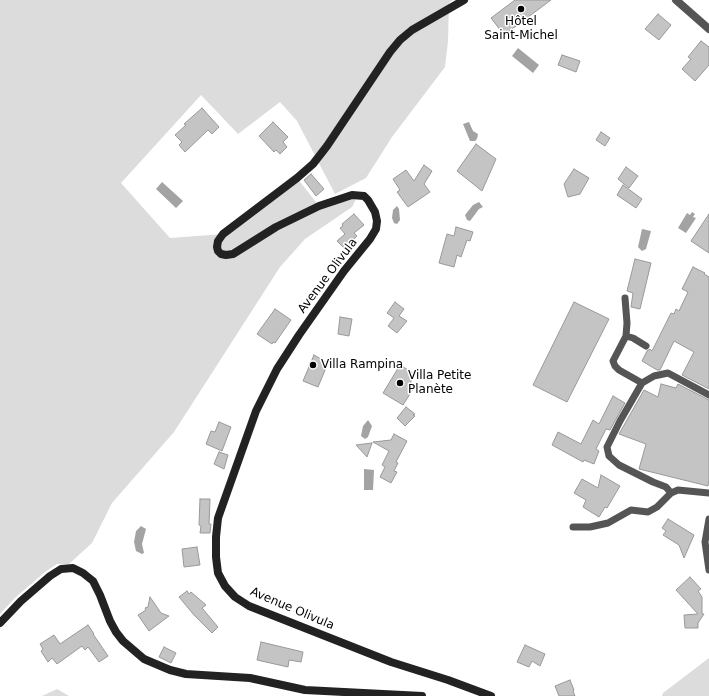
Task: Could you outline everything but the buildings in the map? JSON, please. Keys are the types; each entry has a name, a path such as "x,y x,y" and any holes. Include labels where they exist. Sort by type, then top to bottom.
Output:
{"street":[{"name":"Avenue Olivula","path":"464,0 412,30 400,40 390,52 327,146 313,164 297,178 223,234 218,241 217,247 221,254 233,254 290,220 319,206 352,195 364,196 376,212 376,229 370,239 344,271 288,352 277,369 256,411 218,518 216,557 218,573 225,586 235,597 249,606 391,662 448,680 491,696"},
{"path":"676,0 709,29"},
{"path":"0,624 21,601 50,576 61,568 73,568 83,573 93,581 110,621 123,642 144,659 170,670 186,674 250,678 305,690 422,696"}],"lane":[{"path":"625,298 627,323 626,336 614,361 615,366 619,370 642,383"},
{"path":"626,336 633,338 646,346"},
{"path":"671,493 666,487 619,465 609,456 608,447 620,421 642,383 654,376 668,373 709,394"},
{"path":"573,527 590,527 608,523 631,510 648,512 657,508 671,493 678,490 709,493"},
{"path":"709,519 705,542 709,570"}],"shaded area":[{"path":"0,0 453,0 449,3 448,41 445,67 392,137 366,178 335,194 297,121 280,102 238,134 201,95 121,183 170,238 223,234 297,178 319,206 358,195 352,207 305,239 280,267 174,432 112,503 92,543 69,564 57,564 45,572 16,597 0,614"},
{"path":"518,48 539,65 533,73 512,56"},
{"path":"469,122 473,131 478,134 475,141 470,141 463,124"},
{"path":"162,182 183,201 176,208 156,189"},
{"path":"479,202 483,207 479,209 470,221 467,220 465,215 473,205"},
{"path":"397,206 399,209 400,220 397,224 394,223 392,218 393,210"},
{"path":"692,212 695,214 693,217 696,218 686,233 678,228 687,213 690,215"},
{"path":"642,229 651,231 646,249 642,251 638,247"},
{"path":"368,420 372,426 368,437 365,439 361,436 363,426"},
{"path":"364,469 374,470 373,490 364,490"},
{"path":"141,526 146,529 142,544 144,553 142,554 136,551 134,542 136,531"},
{"path":"709,658 709,696 662,696 663,693"},
{"path":"57,689 69,696 42,696"}],"place":[{"name":"Hôtel Saint-Michel","path":"521,9"},
{"name":"Villa Rampina","path":"313,365"},
{"name":"Villa Petite Planète","path":"400,383"}]}
